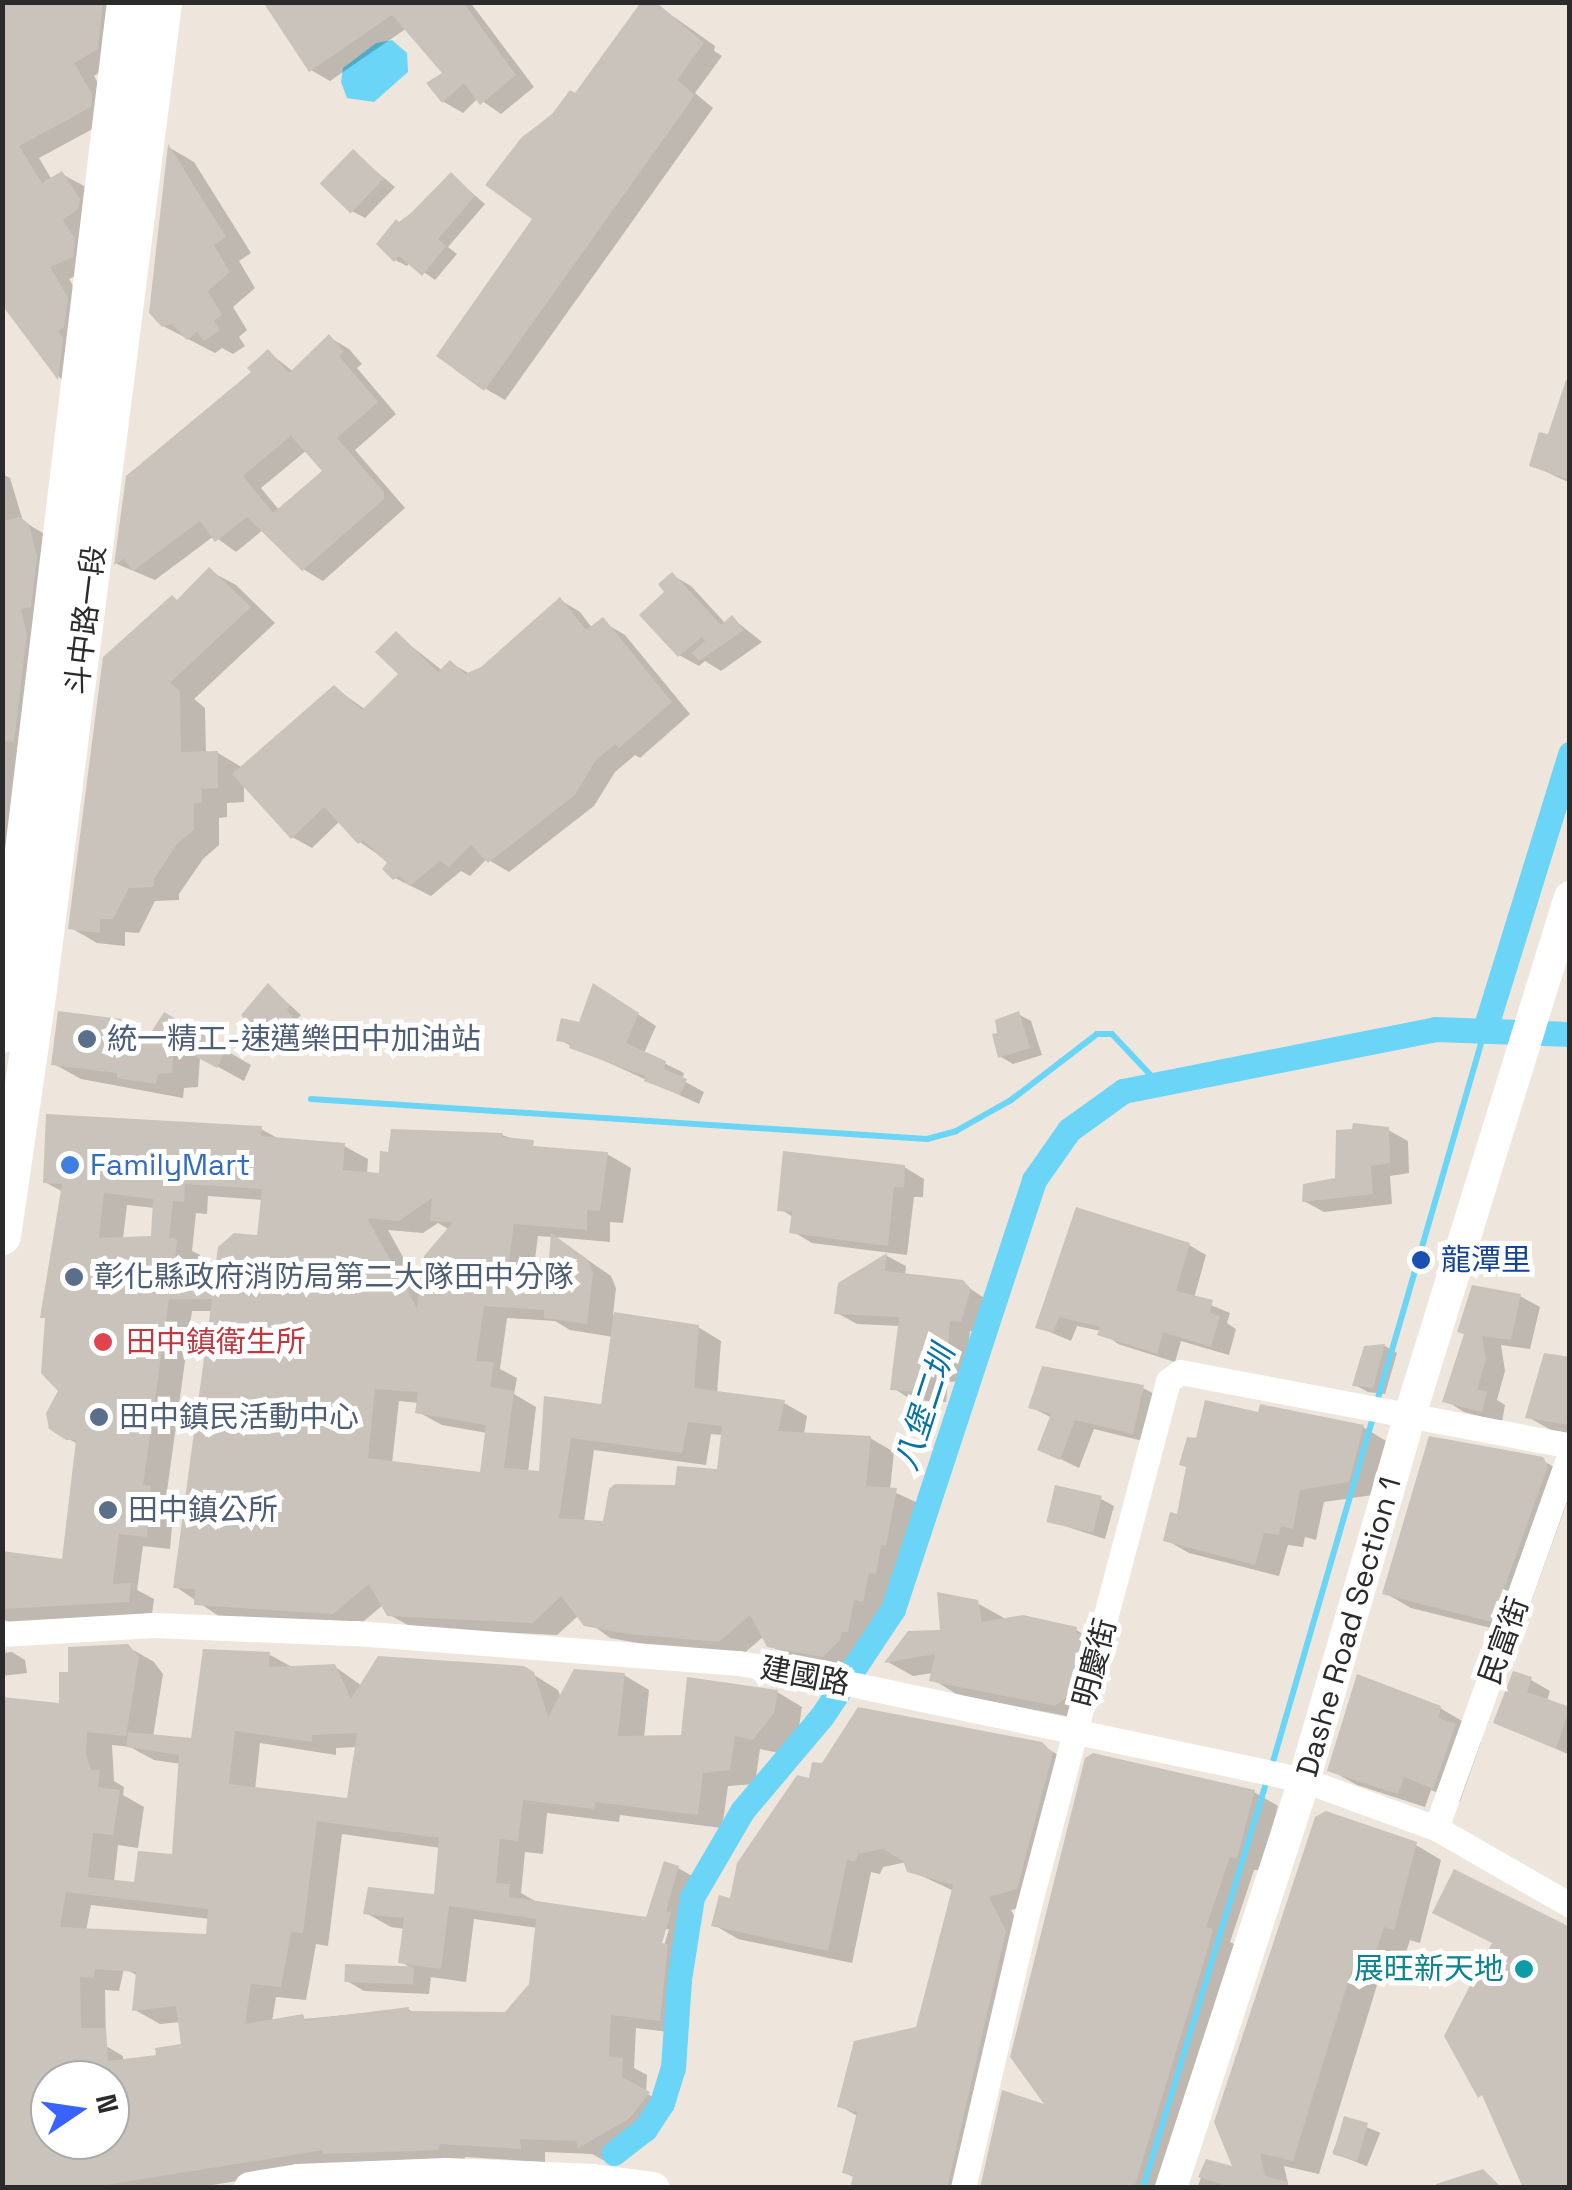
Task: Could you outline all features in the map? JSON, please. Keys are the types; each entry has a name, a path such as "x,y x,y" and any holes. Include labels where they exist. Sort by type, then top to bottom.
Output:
{"main road":[{"name":"斗中路一段","path":"2,1236 24,986 126,2"},
{"name":"斗中路一段","path":"2,1034 24,986 163,2"}],"street":[{"name":"Dashe Road Section 1","path":"1172,2188 1304,1780 1410,1415 1521,1066 1570,897"},
{"name":"明慶街","path":"963,2188 1027,1913 1168,1381 1180,1372 1570,1446"},
{"name":"民富街","path":"1436,1828 1570,1454"},
{"name":"建國路","path":"2,1634 154,1625 301,1630 721,1662 813,1676 1304,1780 1436,1828 1570,1905"},
{"path":"250,2188 371,2176 653,2188"}],"water":[{"path":"392,40 407,53 408,72 374,102 347,98 341,82 343,68 376,43"}],"building":[{"path":"2,2 103,2 98,49 74,63 92,94 91,107 19,146 42,183 62,171 80,199 78,209 63,220 75,239 73,257 50,267 68,297 64,327 58,331 63,338 58,380 2,305"},
{"path":"263,2 463,2 516,75 480,105 464,83 442,103 426,83 442,73 392,15 309,72"},
{"path":"641,2 656,2 704,43 677,80 695,95 484,391 436,356 532,219 485,185 521,138 552,114 570,90 575,93"},
{"path":"168,144 226,237 214,245 230,272 208,291 222,315 214,321 220,330 204,341 197,332 187,340 172,324 162,327 149,313"},
{"path":"353,149 384,179 351,213 320,184"},
{"path":"451,172 475,196 438,239 446,246 422,276 399,256 394,262 376,244 396,219 399,222 411,213"},
{"path":"329,334 344,352 339,356 378,402 337,438 384,492 384,499 302,571 247,517 215,542 200,521 133,571 124,559 114,565 126,476 251,372 247,368 268,349 289,373","holes":["291,436 322,471 273,513 243,476"]},
{"path":"1566,380 1570,380 1570,480 1529,466 1539,432 1548,434"},
{"path":"20,517 29,524 37,557 31,607 21,609 27,634 14,742 2,741 2,521"},
{"path":"209,567 251,607 170,683 180,691 181,752 218,751 218,788 202,789 202,802 194,804 194,830 177,844 154,879 154,887 129,888 113,919 100,919 100,933 68,929 103,657 172,595 177,600"},
{"path":"672,572 721,625 732,615 744,630 699,661 692,653 705,641 702,637 678,657 639,615 664,592 658,584"},
{"path":"560,597 586,630 603,617 672,702 619,748 615,744 595,761 575,795 488,863 471,845 449,867 440,861 410,886 399,876 393,880 382,869 387,863 363,840 358,844 324,807 291,839 232,774 334,685 362,710 398,674 375,652 396,631 438,672 450,660 465,674 481,667"},
{"path":"268,983 290,1006 287,1010 292,1018 267,1044 241,1015"},
{"path":"593,983 639,1013 626,1043 666,1061 664,1069 687,1079 680,1095 644,1081 645,1076 569,1048 570,1043 556,1041 561,1018 579,1022"},
{"path":"58,1011 121,1019 122,1031 150,1034 164,1012 226,1048 217,1068 174,1045 172,1073 158,1074 156,1084 117,1078 117,1073 51,1065"},
{"path":"1019,1011 1030,1048 998,1058 992,1034 997,1033 995,1020"},
{"path":"46,1114 262,1126 261,1136 345,1143 343,1170 379,1173 380,1151 388,1152 391,1129 503,1133 502,1137 534,1140 533,1146 608,1152 600,1211 587,1210 587,1230 514,1224 508,1268 548,1272 551,1233 587,1259 593,1273 587,1324 544,1318 544,1310 484,1306 476,1361 494,1362 490,1387 514,1391 504,1468 539,1471 544,1396 601,1404 614,1312 699,1325 694,1388 785,1400 778,1431 871,1436 866,1486 897,1488 886,1546 881,1545 876,1574 869,1573 863,1602 854,1600 848,1632 841,1632 840,1640 823,1657 767,1647 750,1615 719,1642 629,1634 584,1626 561,1596 533,1623 387,1616 369,1584 333,1614 194,1605 195,1589 173,1588 212,1299 169,1299 143,1485 151,1486 147,1537 119,1534 113,1584 131,1583 129,1602 2,1609 2,1551 62,1559 76,1440 66,1440 49,1429 46,1413 58,1391 41,1373 45,1318 40,1318 62,1184 43,1183","holes":["185,1184 262,1189 257,1235 234,1233 218,1247 214,1277 174,1272 177,1239 169,1238 173,1201 184,1202","104,1193 153,1199 151,1236 99,1238","432,1198 430,1221 453,1222 424,1256 417,1308 367,1218 399,1221","375,1389 418,1392 415,1413 486,1425 480,1472 368,1458","688,1422 722,1426 717,1469 677,1466 675,1485 615,1484 609,1489 603,1521 559,1518 571,1438 682,1453"]},
{"path":"1353,1123 1389,1127 1390,1163 1371,1166 1373,1194 1302,1202 1303,1184 1335,1178 1336,1130 1352,1129"},
{"path":"783,1151 905,1165 904,1187 894,1187 888,1246 789,1233 792,1212 777,1211"},
{"path":"1076,1207 1190,1243 1176,1291 1213,1300 1210,1313 1220,1316 1211,1347 1163,1332 1157,1354 1097,1335 1100,1327 1059,1317 1053,1333 1035,1328"},
{"path":"887,1253 885,1271 963,1280 971,1289 961,1322 950,1321 947,1358 942,1358 941,1371 929,1372 926,1392 890,1390 899,1317 834,1314 838,1283"},
{"path":"1472,1285 1521,1294 1511,1340 1482,1336 1486,1359 1477,1390 1487,1391 1482,1412 1442,1402 1464,1334 1457,1332"},
{"path":"1385,1344 1373,1388 1352,1386 1364,1346"},
{"path":"1544,1353 1570,1357 1570,1425 1525,1418"},
{"path":"1042,1366 1144,1385 1133,1434 1075,1420 1060,1460 1037,1450 1051,1414 1028,1408"},
{"path":"1205,1400 1258,1412 1260,1404 1364,1425 1349,1482 1300,1490 1293,1529 1281,1526 1279,1535 1264,1533 1255,1565 1163,1541 1170,1512 1177,1514 1186,1467 1179,1465 1187,1437 1196,1438"},
{"path":"1429,1436 1543,1457 1548,1466 1492,1622 1382,1594"},
{"path":"1055,1485 1102,1496 1093,1533 1046,1522"},
{"path":"937,1592 978,1600 982,1622 1023,1615 1077,1627 1076,1633 1084,1635 1068,1696 1055,1706 929,1681 935,1654 884,1663 908,1631 940,1630"},
{"path":"128,1644 139,1657 126,1736 87,1732 86,1754 91,1770 100,1770 98,1787 120,1790 113,1835 93,1833 88,1877 134,1882 138,1851 172,1854 179,1755 126,1747 128,1732 191,1738 203,1649 270,1652 269,1667 335,1664 351,1699 378,1656 524,1666 534,1672 548,1717 574,1669 625,1673 618,1736 681,1735 687,1677 778,1690 774,1713 753,1740 735,1736 730,1770 703,1773 698,1815 595,1802 594,1809 523,1800 518,1841 500,1839 496,1883 510,1884 509,1897 646,1917 664,1861 679,1866 662,1943 668,1944 660,2021 611,2015 609,2057 623,2058 622,2077 650,2092 629,2119 578,2148 576,2141 520,2139 521,2149 440,2144 439,2150 323,2154 323,2150 88,2188 2,2188 2,1697 59,1703 59,1672 68,1672 68,1647","holes":["235,1731 312,1742 312,1735 357,1733 347,1798 229,1784","317,1821 439,1838 434,1894 368,1887 363,1914 404,1918 398,1963 441,1969 449,1906 536,1919 529,1984 505,2012 408,2011 409,2007 305,2020 303,2014 245,2024 251,1984 281,1987 291,1932 303,1933","66,1892 208,1909 206,1934 60,1927"]},
{"path":"1513,1671 1532,1677 1527,1692 1570,1707 1556,1749 1493,1723"},
{"path":"1357,1674 1441,1706 1439,1718 1456,1724 1433,1789 1404,1777 1398,1794 1327,1771"},
{"path":"858,1707 1042,1742 1053,1753 1017,1889 989,1897 1006,1931 947,2188 850,2188 853,2176 842,2173 857,2112 837,2107 854,2041 916,2027 953,1885 907,1872 903,1861 883,1849 858,1854 855,1862 847,1860 828,1951 711,1926 719,1895 730,1898 737,1863 797,1775 809,1778 812,1762 822,1763"},
{"path":"1093,1753 1255,1790 1237,1858 1230,1857 1206,1927 1213,1929 1209,1945 1134,2188 980,2188 1002,2090 1044,2104 1010,2057 1085,1758"},
{"path":"1326,1811 1417,1842 1394,1930 1384,1927 1373,1961 1356,1956 1293,2161 1260,2153 1265,2176 1288,2182 1287,2188 1234,2188 1198,2177 1206,2159 1232,2166 1214,2122 1315,1817"},
{"path":"1454,1869 1570,1927 1570,2188 1523,2188 1482,2095 1478,2098 1444,2036 1492,1943 1432,1913"},
{"path":"345,1964 414,1966 413,1984 344,1982"},
{"path":"1344,2116 1368,2123 1357,2161 1333,2154"},
{"path":"1483,2169 1502,2188 1437,2188 1436,2184"}],"waterway":[{"path":"1485,1029 1570,754"},
{"name":"八堡二圳","path":"614,2153 645,2129 662,2103 673,2068 679,1979 692,1897 742,1811 822,1716 893,1609 1034,1180 1069,1130 1123,1091 1435,1029 1570,1034"},
{"path":"1376,1405 1485,1029"},
{"path":"311,1099 927,1139 956,1131 1011,1100 1097,1034 1112,1034 1159,1084"},
{"path":"1272,1765 1373,1417"},
{"path":"1143,2188 1268,1777"}],"place":[{"name":"統一精工-速邁樂田中加油站","path":"87,1039"},
{"name":"FamilyMart","path":"70,1165"},
{"name":"龍潭里","path":"1421,1260"},
{"name":"彰化縣政府消防局第二大隊田中分隊","path":"74,1277"},
{"name":"田中鎮衛生所","path":"103,1342"},
{"name":"田中鎮民活動中心","path":"99,1417"},
{"name":"田中鎮公所","path":"108,1510"},
{"name":"展旺新天地","path":"1524,1969"}]}
